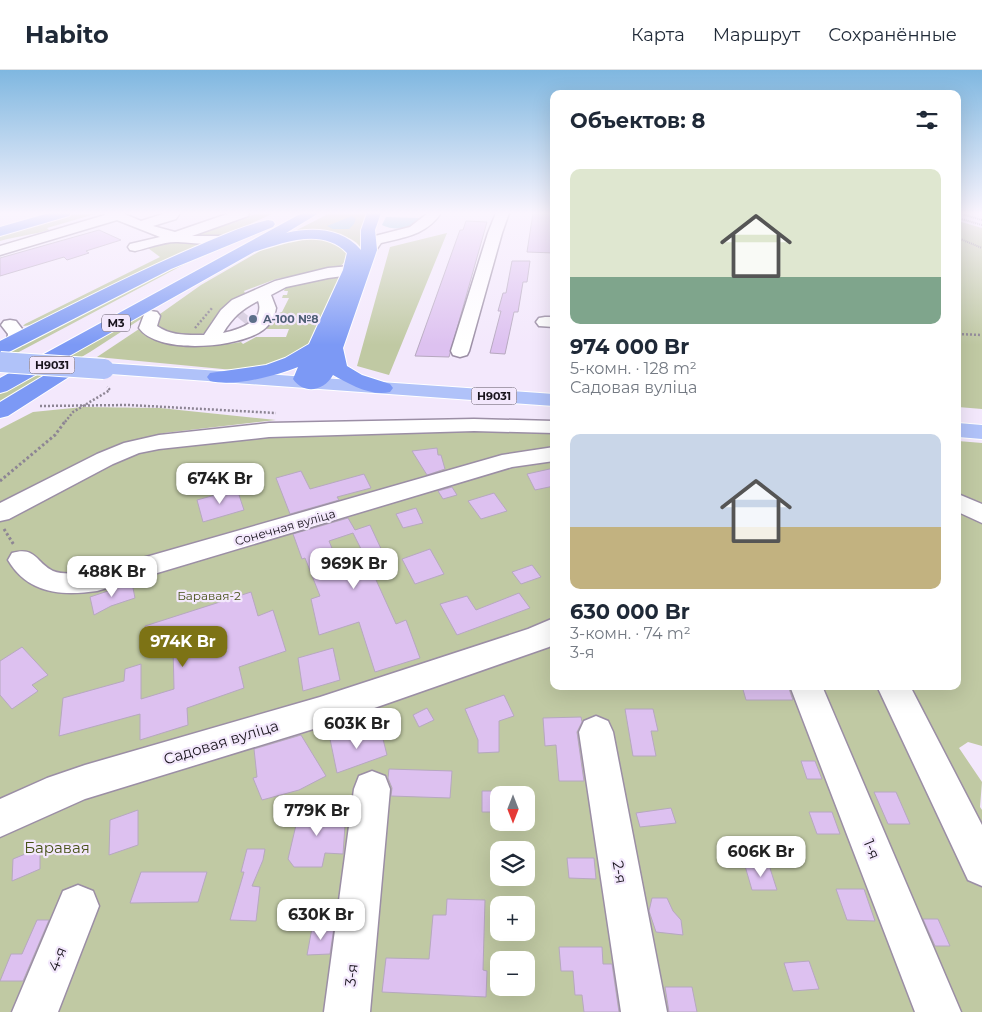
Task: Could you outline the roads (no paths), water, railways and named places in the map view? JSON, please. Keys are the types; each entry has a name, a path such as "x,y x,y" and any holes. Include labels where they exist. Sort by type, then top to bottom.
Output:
{"highway":[{"path":"9,338 182,257"},
{"name":"М3","path":"0,371 209,257"},
{"name":"М3","path":"0,387 234,257"},
{"path":"355,257 356,270"},
{"path":"310,384 321,378 325,347 356,270 364,257"},
{"path":"0,411 151,316 215,268"},
{"path":"217,377 280,369 325,347"},
{"path":"325,347 338,369 355,379 383,388"}],"main road":[{"name":"Н9031","path":"0,362 103,376 217,377 550,400"},
{"path":"961,430 982,432"}],"street":[{"path":"460,351 488,257"},
{"path":"210,339 227,314 238,304 292,281 328,272 356,270"},
{"path":"229,337 252,305 263,294"},
{"path":"151,316 148,328 160,336 185,340 229,337 250,331 261,324 267,314 269,305 263,294"},
{"path":"0,513 105,459 132,448 159,442 269,430 474,425 550,426"},
{"name":"Сонечная вуліца","path":"22,560 46,580 72,584 97,581 510,460 550,455"},
{"path":"961,504 982,514"},
{"name":"Садовая вуліца","path":"0,818 47,796 85,782 320,712 538,638 550,632"},
{"name":"1-я","path":"808,690 938,1012"},
{"path":"895,690 982,866"},
{"name":"2-я","path":"596,732 644,1012"},
{"name":"3-я","path":"347,1012 372,789"},
{"name":"4-я","path":"35,1012 78,906"}],"tunnel":[{"path":"242,321 247,315"}],"place":[{"name":"А-100 №8","path":"253,319"}],"park label":[{"name":"Баравая-2","path":"209,595"},
{"name":"Баравая","path":"57,847"}]}
